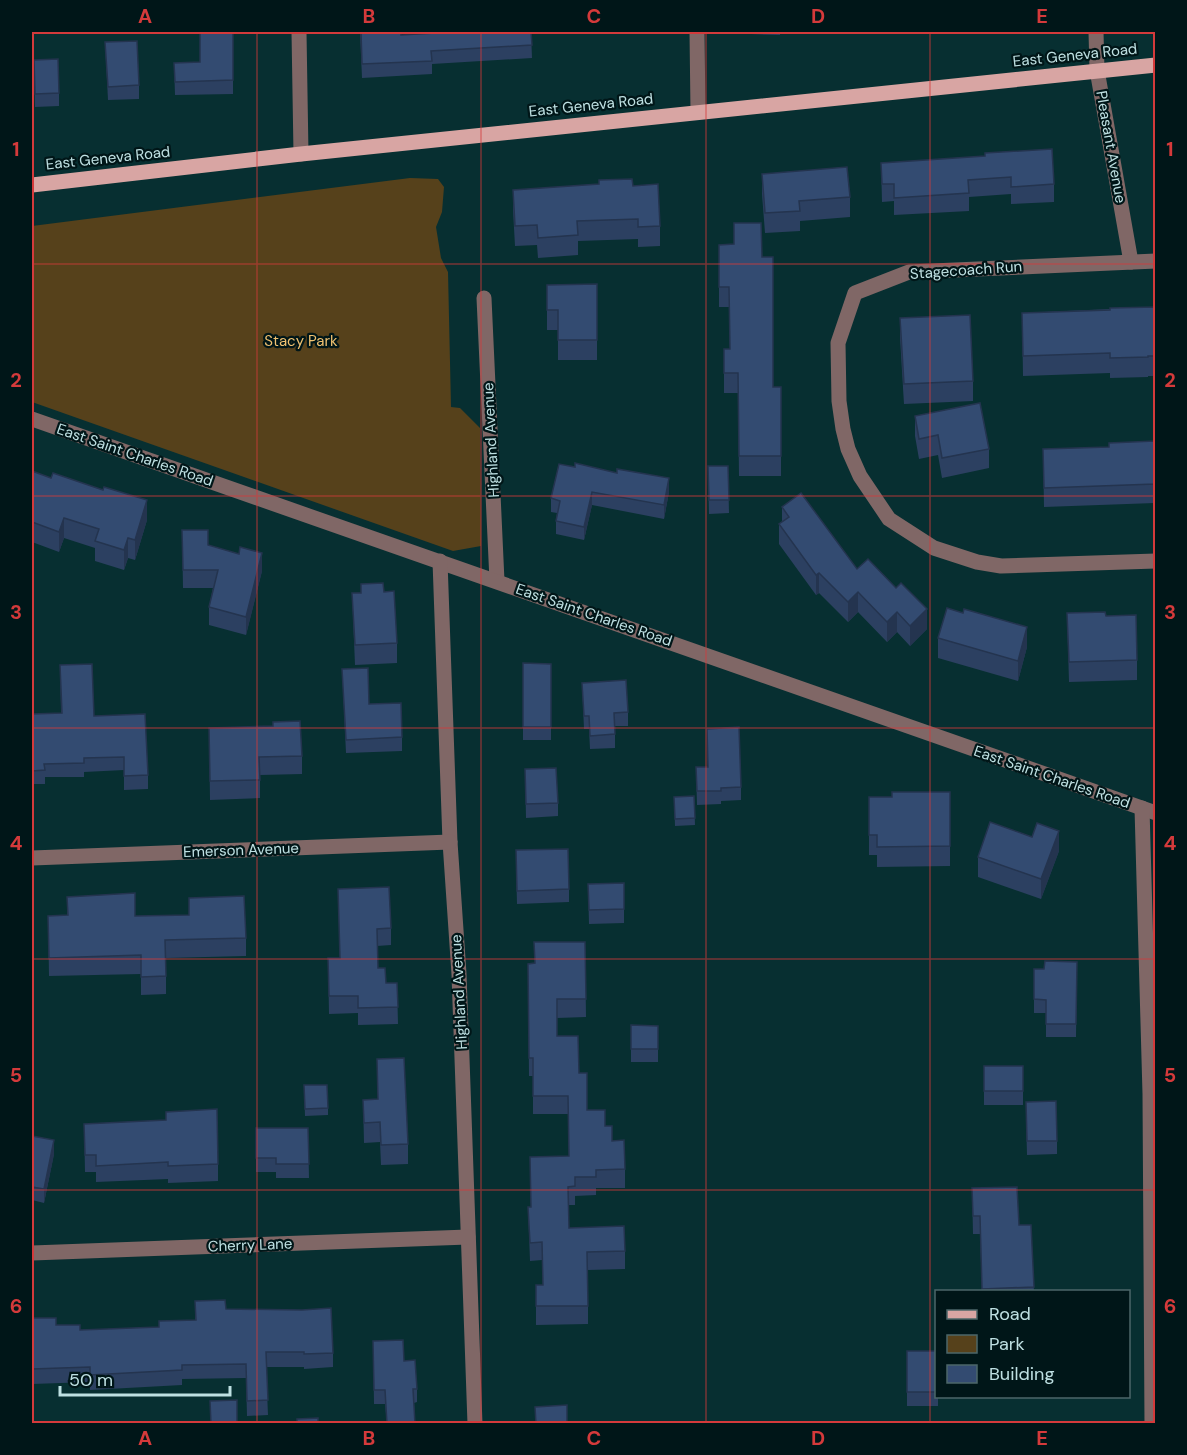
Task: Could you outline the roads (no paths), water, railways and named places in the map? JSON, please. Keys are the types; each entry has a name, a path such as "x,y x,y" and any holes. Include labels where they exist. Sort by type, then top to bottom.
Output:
{"main road":[{"name":"East Geneva Road","path":"32,185 300,154 1155,65"}],"street":[{"path":"299,32 300,154"},
{"path":"697,32 698,112"},
{"name":"Pleasant Avenue","path":"1096,32 1098,70 1131,262"},
{"name":"Stagecoach Run","path":"1155,261 909,272 855,294 838,343 839,401 848,449 860,476 889,519 934,548 977,562 1001,566 1155,561"},
{"name":"Highland Avenue","path":"484,298 497,581"},
{"name":"East Saint Charles Road","path":"32,419 1149,811"},
{"name":"Highland Avenue","path":"440,561 450,842 459,974 475,1424"},
{"path":"1149,811 1152,1424"},
{"name":"Emerson Avenue","path":"32,858 450,842"},
{"name":"Cherry Lane","path":"32,1253 468,1238"}],"park label":[{"name":"Stacy Park","path":"301,341"}]}
